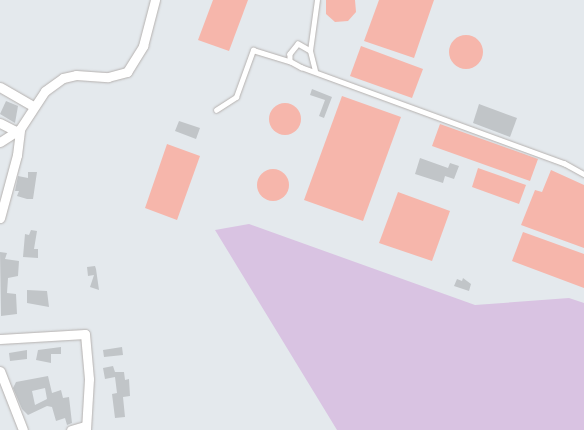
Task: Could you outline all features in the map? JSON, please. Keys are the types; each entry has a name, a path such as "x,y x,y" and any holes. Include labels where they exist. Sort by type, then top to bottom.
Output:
{"street":[{"path":"0,142 17,129 45,91 62,78 76,75 108,77 127,72 143,46 155,0"},
{"path":"0,87 33,106"},
{"path":"0,123 17,129"},
{"path":"0,218 18,155 17,129"},
{"path":"0,339 85,334 89,380 86,428 71,430"},
{"path":"0,371 23,430"}],"lane":[{"path":"315,71 310,51 317,0"},
{"path":"290,61 290,54 298,44 310,51"},
{"path":"216,110 236,97 252,50 290,61 564,163 584,174"}],"shaded area":[{"path":"213,0 248,0 229,51 198,40"},
{"path":"326,0 355,0 356,12 348,21 335,22 326,14"},
{"path":"379,0 434,0 414,58 364,41"},
{"path":"466,35 478,40 483,52 478,64 466,69 454,64 449,52 454,40"},
{"path":"361,46 423,69 412,98 350,76"},
{"path":"342,96 401,117 363,221 304,200"},
{"path":"285,103 291,104 296,108 300,113 300,125 296,130 291,134 285,135 279,134 274,130 270,125 269,119 270,113 274,108 279,104"},
{"path":"440,124 538,159 530,181 432,146"},
{"path":"167,144 200,156 177,220 145,208"},
{"path":"478,168 526,185 519,204 472,187"},
{"path":"273,169 279,170 284,174 288,179 288,191 284,196 279,200 273,201 267,200 262,196 258,191 257,185 258,179 262,174 267,170"},
{"path":"551,170 584,185 584,248 521,225 535,190 542,192"},
{"path":"398,192 450,211 432,261 379,243"},
{"path":"249,224 475,305 569,298 584,303 584,430 337,430 215,230"},
{"path":"523,232 584,254 584,288 512,261"}],"building":[{"path":"312,89 332,97 324,118 319,116 325,100 310,95"},
{"path":"6,101 18,106 15,123 0,114"},
{"path":"479,104 517,118 510,137 473,123"},
{"path":"179,121 200,128 196,139 175,131"},
{"path":"420,158 448,168 450,163 459,166 454,179 445,176 443,183 415,174"},
{"path":"28,172 37,172 33,199 17,196 19,191 15,191 18,176 28,178"},
{"path":"31,230 37,231 34,249 38,249 38,258 23,257 25,234 29,235"},
{"path":"0,252 7,253 5,259 19,261 18,276 8,278 7,293 16,294 17,314 1,316"},
{"path":"95,266 99,290 90,287 94,275 88,276 87,267"},
{"path":"463,278 471,284 469,291 454,286 457,279 462,281"},
{"path":"27,290 47,291 49,307 27,303"},
{"path":"61,347 61,354 51,354 51,363 36,360 38,350"},
{"path":"122,347 123,355 104,357 103,350"},
{"path":"27,350 27,359 10,361 9,353"},
{"path":"113,366 115,372 124,372 125,380 129,379 130,396 123,397 125,417 115,418 112,394 117,393 115,377 105,379 103,368"},
{"path":"48,376 52,393 61,390 63,398 69,397 72,423 67,425 65,418 56,421 52,407 47,406 28,415 22,409 13,388 16,382","holes":["45,388 47,399 35,405 32,391"]}]}
